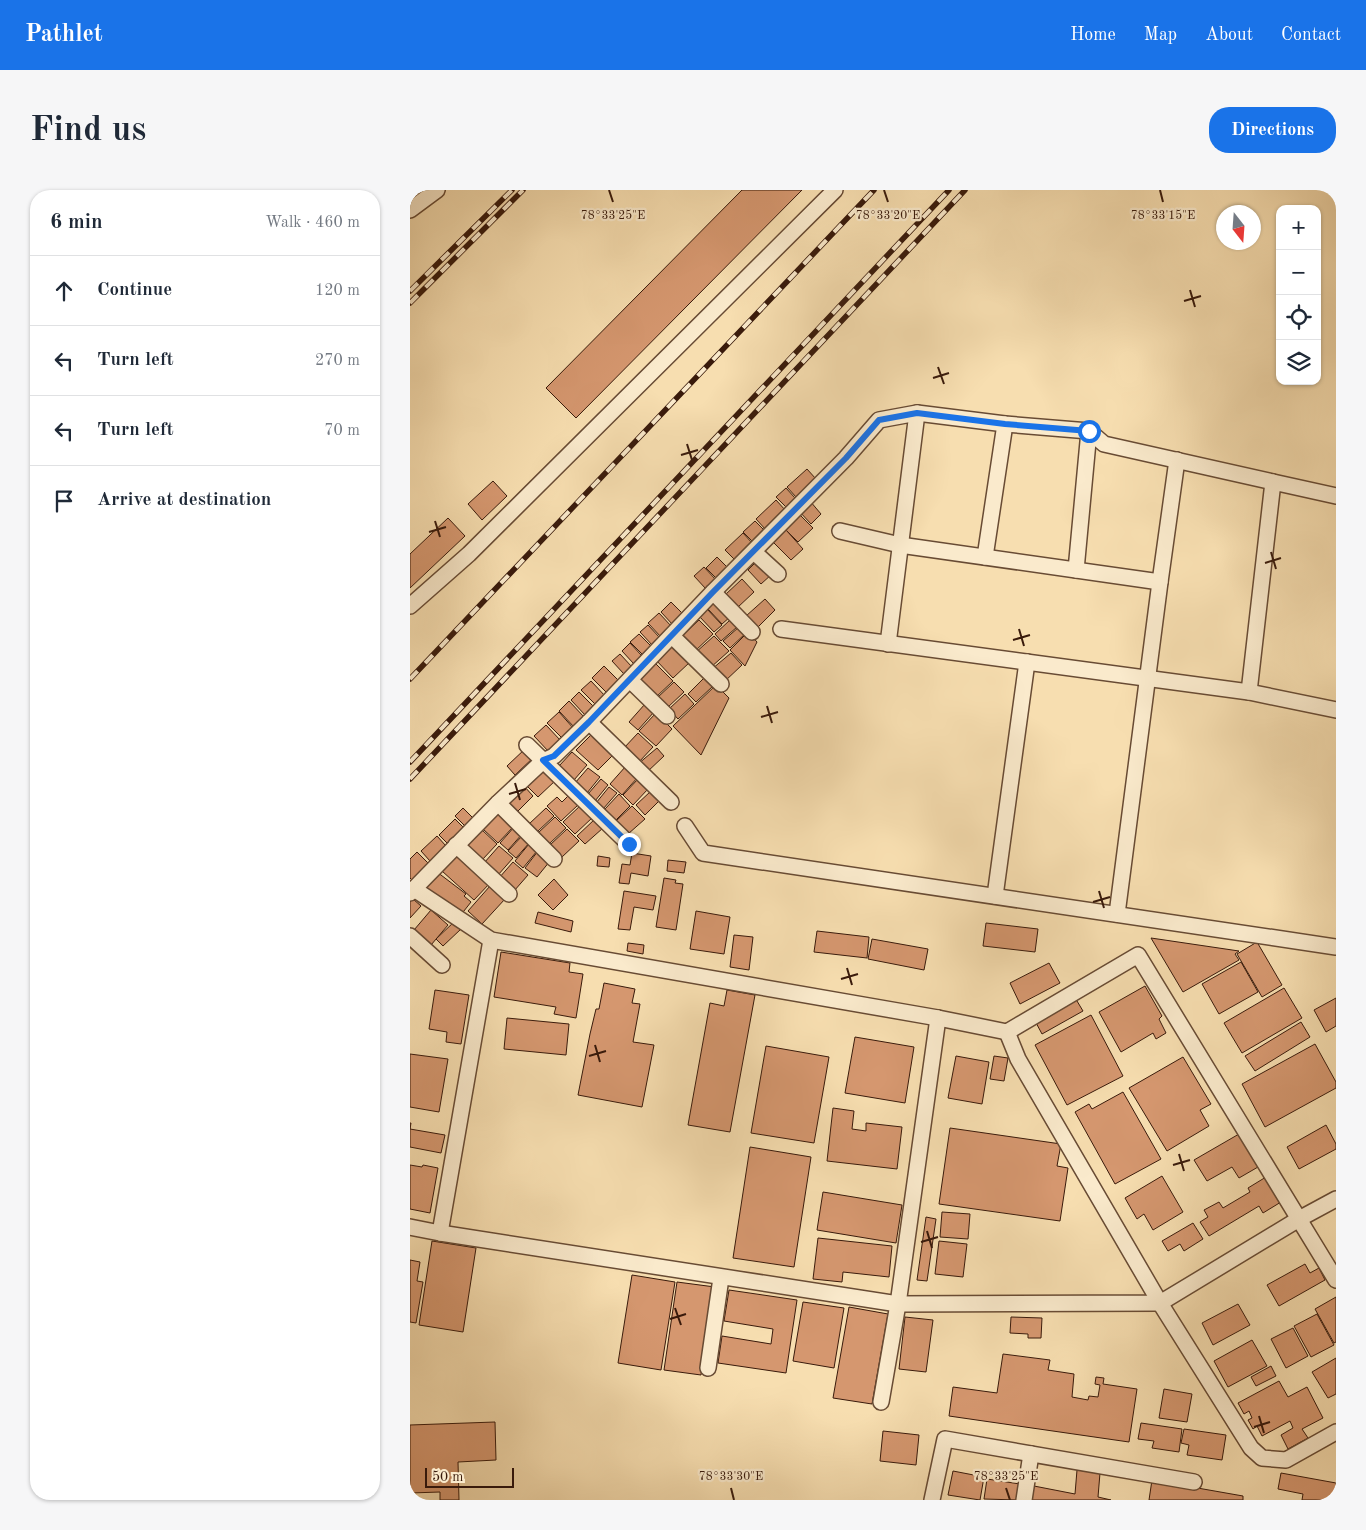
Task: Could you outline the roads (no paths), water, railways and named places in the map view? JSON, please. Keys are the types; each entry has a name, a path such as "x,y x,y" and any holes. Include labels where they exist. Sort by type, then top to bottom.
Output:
{"street":[{"path":"410,210 437,190"},
{"path":"410,606 469,554 835,190"},
{"path":"888,644 917,413"},
{"path":"1336,496 1104,444 1089,431 1005,424 917,413 879,420 846,458 713,592 589,722 554,756 543,760 412,891 491,940 938,1018 1007,1032 1138,954 1336,1280"},
{"path":"985,557 1005,424"},
{"path":"1076,570 1089,431"},
{"path":"1117,914 1177,460"},
{"path":"1249,692 1273,482"},
{"path":"840,531 900,545 1160,582"},
{"path":"754,552 778,574"},
{"path":"713,592 752,632"},
{"path":"781,629 1249,692 1336,710"},
{"path":"672,636 721,684"},
{"path":"995,896 1027,662"},
{"path":"630,680 667,716"},
{"path":"589,722 671,802"},
{"path":"526,744 629,844"},
{"path":"498,803 554,858"},
{"path":"685,826 703,853 1336,947"},
{"path":"456,845 509,894"},
{"path":"410,936 442,965"},
{"path":"440,1234 491,940"},
{"path":"881,1402 898,1304 938,1018"},
{"path":"1007,1032 1018,1059 1160,1303 1251,1448 1262,1458 1286,1460 1336,1432"},
{"path":"410,1227 440,1234 898,1304 1160,1303 1299,1219 1336,1199"},
{"path":"708,1368 721,1278"},
{"path":"932,1500 945,1439 1194,1482"},
{"path":"1024,1500 1031,1454"}],"railway":[{"path":"410,291 512,190"},
{"path":"410,303 523,190"},
{"path":"410,679 874,190"},
{"path":"410,762 949,190"},
{"path":"410,779 965,190"}]}
